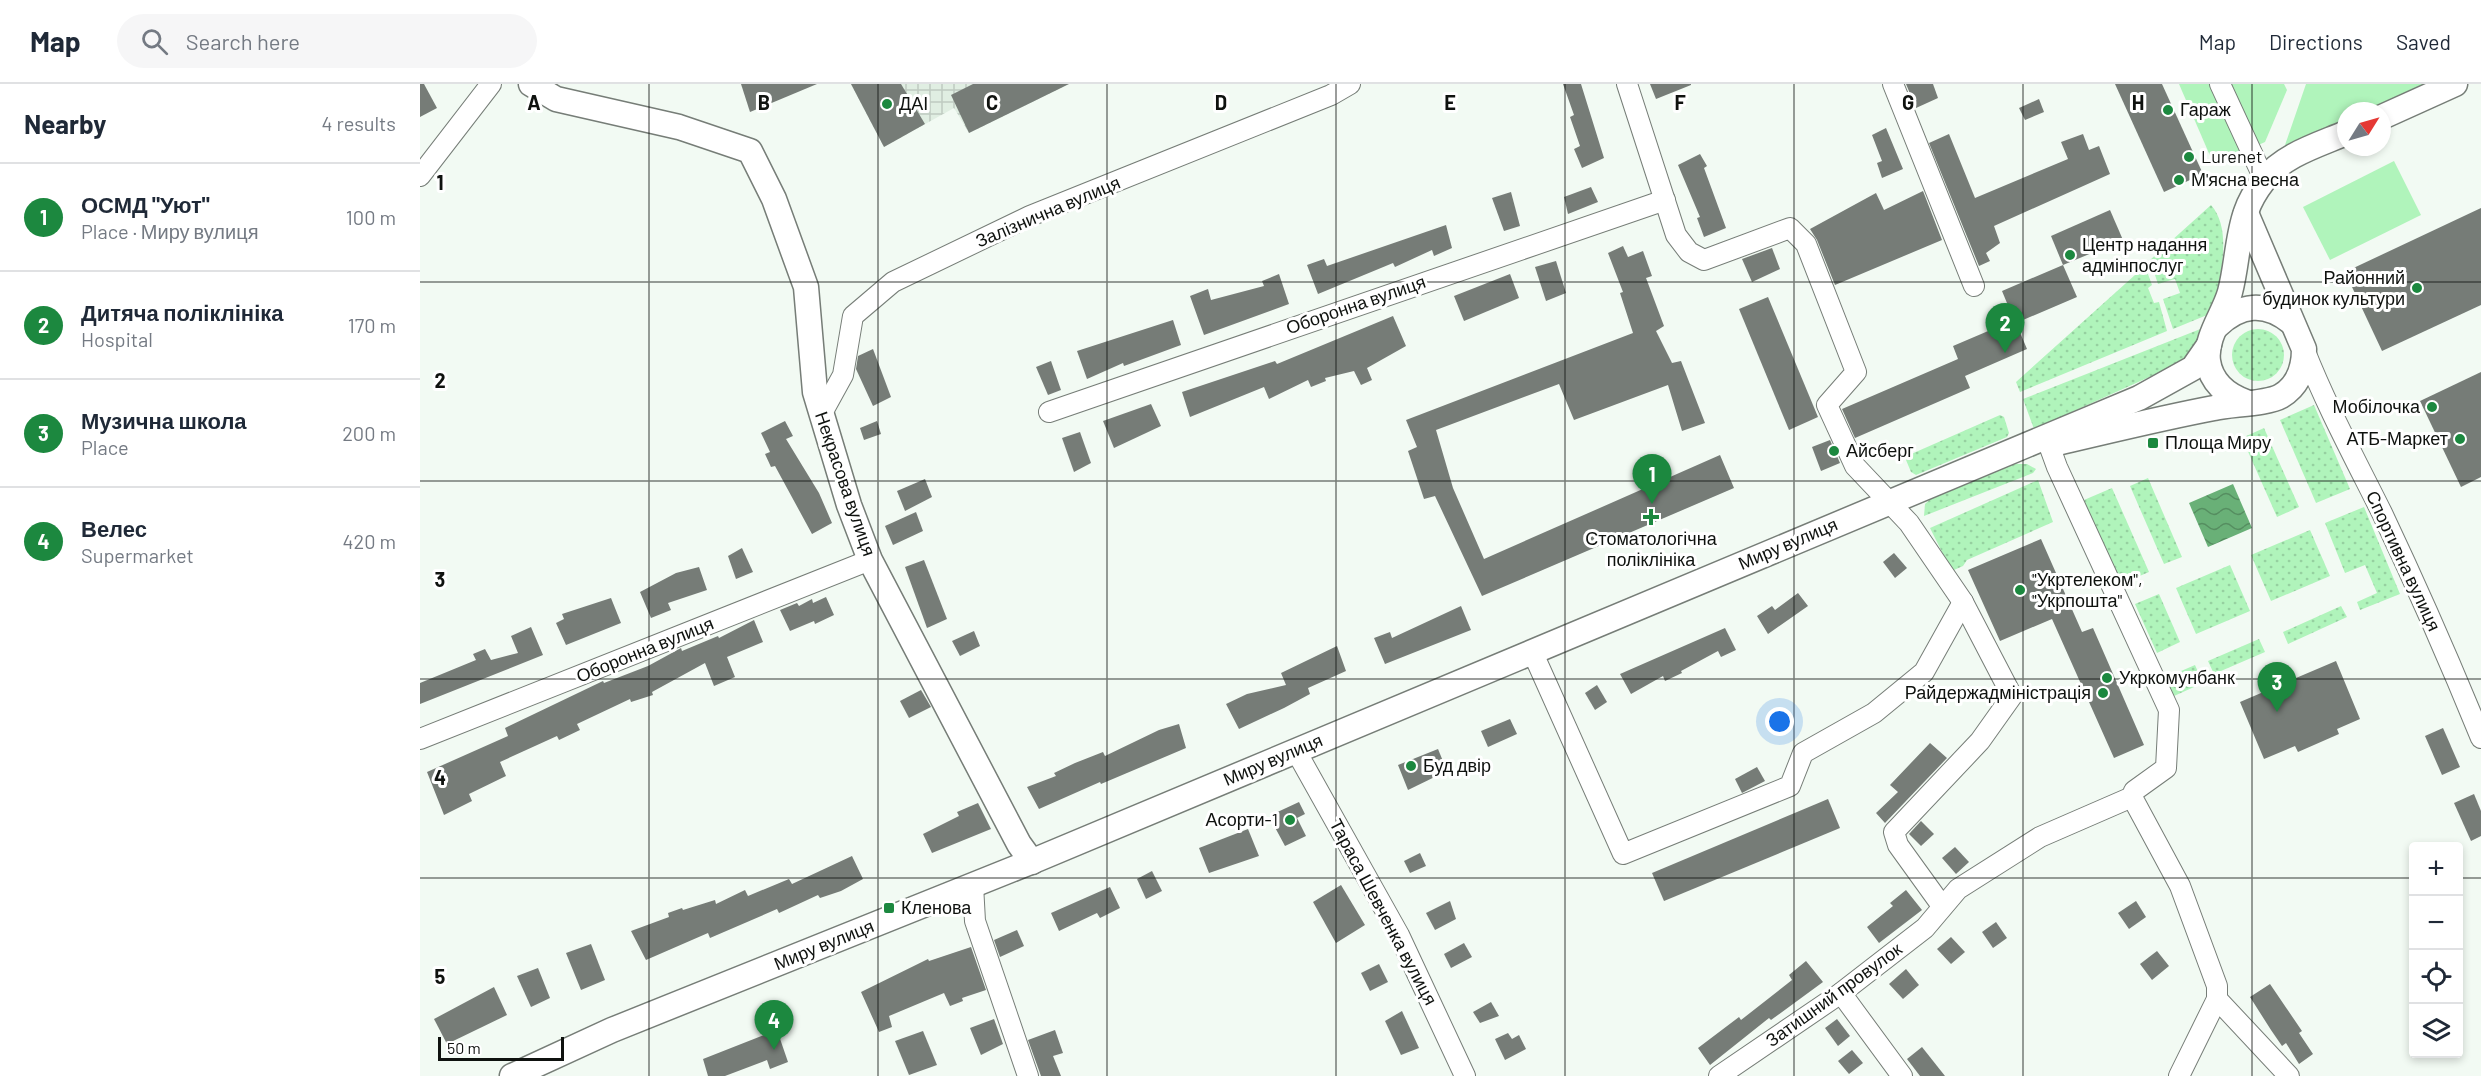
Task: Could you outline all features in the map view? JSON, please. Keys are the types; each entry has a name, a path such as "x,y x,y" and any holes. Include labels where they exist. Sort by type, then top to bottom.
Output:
{"street":[{"path":"420,176 491,84"},
{"name":"Некрасова вулиця","path":"531,84 556,99 680,127 750,151 774,198 806,287 815,392 849,505 870,560 1014,834 1032,862"},
{"name":"Залізнична вулиця","path":"821,415 843,375 853,315 893,282 1030,216 1331,95 1350,84"},
{"path":"1627,84 1676,235 1689,252 1704,260 1790,228 1806,244 1856,372 1827,405 1855,466 1909,523 1963,602 2012,696 1980,741 1894,832 1898,845 1942,906"},
{"path":"1893,84 1974,286"},
{"path":"2220,84 2264,179"},
{"path":"2391,113 2456,84"},
{"path":"2246,402 2228,394 2214,379 2208,361 2213,335 2230,292 2246,213 2264,179 2288,159 2337,137"},
{"name":"Оборонна вулиця","path":"1049,412 1665,200"},
{"path":"2246,213 2290,322 2299,333 2304,349 2301,372 2289,390"},
{"path":"2041,443 2157,388 2193,368 2228,315 2249,307 2269,309 2290,322"},
{"name":"Спортивна вулиця","path":"2304,349 2319,387 2422,601 2481,738"},
{"path":"2041,443 2246,402 2269,401 2289,390 2319,387"},
{"name":"Миру вулиця","path":"512,1076 612,1030 1032,862 1890,502 2041,443"},
{"name":"Затишний провулок","path":"1722,1075 1841,993 1924,928 1958,889 2040,837 2132,796 2134,791 2166,768 2169,710 2057,467 2041,443"},
{"name":"Оборонна вулиця","path":"420,740 870,560"},
{"path":"1532,651 1623,854 1790,786 1803,753 1874,713 1924,672 1963,602"},
{"name":"Тараса Шевченка вулиця","path":"1296,751 1399,935 1465,1076"},
{"path":"2132,796 2180,886 2217,986 2217,999 2179,1076"},
{"path":"973,885 975,921 1028,1076"},
{"path":"1841,993 1902,1076"},
{"path":"2217,999 2289,1076"}],"shaded area":[{"path":"851,84 1069,84 969,133 954,108 884,147"},
{"path":"2179,84 2284,84 2287,90 2265,142 2214,165"},
{"path":"2306,84 2431,84 2390,102 2337,102 2337,125 2284,148"},
{"path":"2394,161 2421,215 2330,260 2303,207"},
{"path":"2211,205 2222,228 2223,242 2221,272 2212,313 2173,329 2163,299 2180,293 2175,279 2158,284 2150,260"},
{"path":"2145,266 2152,285 2148,288 2154,303 2159,302 2167,331 2020,392 2016,382"},
{"path":"2208,326 2185,361 2034,429 2023,399"},
{"path":"2258,329 2268,331 2276,337 2282,345 2284,355 2282,365 2276,373 2268,379 2258,381 2248,379 2240,373 2234,365 2232,355 2234,345 2240,337 2248,331"},
{"path":"2314,405 2350,489 2316,503 2280,420"},
{"path":"2000,415 2004,417 2009,433 2007,437 1916,475 1911,472 1906,460 1909,455"},
{"path":"2264,428 2299,507 2277,517 2242,438"},
{"path":"2015,464 2027,464 2036,469 2033,473 1924,516 1925,504 1936,494"},
{"path":"2148,478 2182,557 2164,564 2130,486"},
{"path":"2038,480 2053,522 1967,560 1963,566 1954,570 1949,566 1930,528"},
{"path":"2112,488 2149,572 2121,584 2084,500"},
{"path":"2364,507 2400,594 2360,610 2357,602 2377,593 2365,565 2345,573 2325,523"},
{"path":"2310,530 2330,576 2271,601 2251,555"},
{"path":"2230,565 2250,611 2196,634 2176,588"},
{"path":"2159,594 2180,642 2157,653 2135,604"},
{"path":"2341,606 2347,617 2288,644 2283,632"},
{"path":"2259,639 2265,652 2214,674 2208,661"},
{"path":"2195,665 2203,683 2174,696 2165,678"}],"water":[{"path":"2233,484 2252,528 2208,547 2189,503"}],"building":[{"path":"420,84 424,84 437,108 420,117"},
{"path":"741,84 817,84 750,112"},
{"name":"ДАІ","path":"851,84 901,84 925,124 884,147"},
{"path":"973,84 1069,84 969,133 951,95"},
{"path":"1563,84 1581,84 1604,158 1582,168 1574,149 1580,146 1570,117 1574,115"},
{"path":"1650,84 1691,84 1691,85 1656,99"},
{"path":"1906,84 1933,84 1938,98 1916,108"},
{"path":"2115,84 2162,84 2203,174 2164,192"},
{"path":"2039,99 2044,112 2025,120 2019,108"},
{"path":"1886,128 1903,169 1882,178 1877,163 1882,161 1872,135"},
{"path":"1949,134 1975,198 2068,159 2061,142 2083,134 2089,150 2099,146 2110,174 1994,226 2000,243 1986,253 1990,261 1979,266 1929,143"},
{"path":"1700,154 1707,166 1704,168 1726,228 1704,237 1697,218 1700,217 1678,165"},
{"path":"1591,187 1598,202 1568,214 1564,197"},
{"path":"1923,191 1942,240 1835,285 1817,240 1810,229 1876,193 1884,210"},
{"path":"1511,192 1520,226 1504,231 1492,198"},
{"name":"Районний будинок культури","path":"2481,208 2481,305 2382,351 2345,272"},
{"path":"2110,210 2123,240 2063,265 2051,236"},
{"path":"1446,225 1452,248 1434,256 1432,250 1395,267 1393,263 1318,294 1307,265 1324,259 1327,266"},
{"path":"1623,246 1628,257 1643,251 1652,276 1646,278 1664,326 1656,331 1672,363 1681,361 1705,423 1682,431 1668,385 1574,420 1559,384 1436,430 1453,488 1484,559 1720,455 1734,488 1482,596 1435,496 1424,499 1408,451 1417,447 1406,420 1633,333 1620,293 1623,292 1608,253"},
{"path":"1772,248 1780,269 1752,282 1742,259"},
{"path":"1556,261 1566,293 1546,301 1535,267"},
{"path":"2063,265 2077,297 2016,323 2027,349 1965,376 1970,388 1855,438 1842,409 1958,359 1953,346 2014,320 2002,291"},
{"path":"1279,274 1289,304 1204,335 1190,296 1208,289 1211,300 1264,286 1262,281"},
{"path":"1510,274 1519,298 1464,321 1454,296"},
{"path":"1768,297 1818,417 1789,430 1739,309"},
{"path":"1393,316 1406,346 1367,368 1372,380 1361,385 1354,371 1325,378 1326,381 1311,387 1308,380 1269,399 1264,387 1190,417 1182,392 1275,361 1277,364"},
{"path":"1173,320 1181,345 1124,366 1123,363 1087,379 1077,351"},
{"path":"873,349 891,397 873,406 856,369 858,356"},
{"path":"1051,361 1061,390 1048,395 1036,367"},
{"name":"АТБ-Маркет","path":"2481,372 2481,477 2461,487 2420,401"},
{"path":"1151,404 1161,426 1114,448 1103,421"},
{"path":"785,421 793,436 786,439 819,493 832,523 812,534 775,466 771,467 765,454 770,452 761,433"},
{"path":"877,421 881,434 864,440 860,428"},
{"path":"1080,432 1091,463 1074,472 1062,438"},
{"path":"1830,440 1840,463 1821,471 1812,447"},
{"path":"925,479 932,497 905,511 897,491"},
{"path":"916,512 923,531 893,545 885,526"},
{"path":"2041,539 2082,632 2093,628 2144,745 2114,758 2052,619 2000,641 1968,570"},
{"path":"742,548 753,572 736,579 728,556"},
{"path":"1894,553 1907,568 1895,578 1883,562"},
{"path":"924,560 947,619 927,628 905,567"},
{"path":"699,567 707,590 668,603 671,610 651,618 640,592 676,573"},
{"path":"1798,593 1808,606 1768,634 1757,616 1772,606 1775,610"},
{"path":"826,597 834,615 815,624 814,621 790,631 780,610 797,603 799,606 812,599 813,603"},
{"path":"611,598 621,623 566,645 556,623 564,619 562,614"},
{"path":"1461,606 1471,630 1385,664 1374,638 1390,632 1392,638"},
{"path":"754,620 763,642 727,657 735,677 714,686 705,663 652,692 653,695 631,702 630,699 577,724 580,730 559,740 557,736 500,762 506,776 469,794 472,801 444,815 427,772 508,736 505,728 603,681 604,683 648,666 681,648 682,651 718,636 719,638"},
{"path":"531,627 543,655 420,704 420,683 476,660 473,654 485,649 491,660 518,653 511,636"},
{"path":"1725,628 1736,650 1721,657 1718,651 1681,671 1682,673 1665,681 1663,676 1631,694 1620,674"},
{"path":"974,631 980,646 960,656 952,641"},
{"path":"1337,646 1346,671 1308,688 1310,694 1239,729 1226,704 1247,694 1286,685 1281,673"},
{"path":"2336,661 2360,719 2337,729 2339,734 2298,752 2295,746 2264,759 2240,702"},
{"path":"1597,685 1607,702 1595,710 1585,693"},
{"path":"921,690 931,707 909,718 900,701"},
{"path":"1510,719 1517,734 1488,747 1481,731"},
{"path":"1179,724 1186,748 1101,784 1100,782 1039,809 1027,787 1056,776 1054,773 1075,763 1103,752 1105,756 1159,730"},
{"path":"2443,728 2460,767 2442,775 2425,736"},
{"path":"1930,743 1947,758 1885,823 1876,813 1898,792 1890,785"},
{"path":"1438,749 1447,771 1408,790 1398,765"},
{"path":"1757,767 1765,781 1742,793 1735,779"},
{"path":"2474,794 2481,811 2481,836 2471,841 2454,803"},
{"path":"1828,799 1840,828 1664,901 1652,873"},
{"path":"1299,802 1305,814 1297,818 1306,836 1285,846 1271,820 1271,815"},
{"path":"978,803 991,829 932,853 923,834 959,816 957,812"},
{"path":"1921,821 1934,834 1921,846 1909,834"},
{"path":"1248,829 1259,856 1209,873 1199,848"},
{"path":"1955,847 1969,862 1956,874 1942,858"},
{"path":"1420,853 1426,866 1410,873 1404,861"},
{"path":"852,856 863,879 841,891 820,898 818,895 779,913 777,909 710,938 708,933 646,960 631,931 669,917 668,913 682,908 683,910 715,900 716,904 745,890 748,896 789,879 792,884"},
{"path":"1152,871 1162,891 1146,899 1137,879"},
{"path":"1341,885 1365,925 1336,943 1313,902"},
{"path":"1110,887 1120,908 1100,918 1097,913 1059,931 1051,913"},
{"path":"1906,890 1922,910 1879,943 1867,927 1893,906 1890,903"},
{"path":"1450,901 1456,919 1435,930 1426,913"},
{"path":"2136,901 2146,917 2129,929 2118,913"},
{"path":"1996,922 2007,938 1993,948 1982,932"},
{"path":"1017,930 1024,946 1000,957 994,940"},
{"path":"1951,937 1965,952 1951,964 1937,949"},
{"path":"1464,943 1472,957 1451,968 1444,954"},
{"path":"591,944 605,980 581,990 566,953"},
{"path":"971,947 986,990 962,998 963,1001 950,1006 944,993 889,1016 892,1027 879,1032 861,992 928,959 929,961"},
{"path":"2157,951 2169,966 2152,980 2140,964"},
{"path":"1806,961 1823,982 1771,1020 1769,1018 1710,1065 1698,1048 1739,1017 1741,1020 1792,980 1789,975"},
{"path":"1379,964 1388,982 1370,991 1361,973"},
{"path":"538,968 550,998 531,1007 517,976"},
{"path":"1906,969 1919,985 1903,999 1889,984"},
{"path":"2270,984 2302,1031 2299,1033 2313,1054 2299,1064 2286,1043 2282,1046 2250,997"},
{"path":"494,987 507,1015 447,1044 434,1019"},
{"path":"1491,1002 1499,1016 1480,1023 1473,1012"},
{"path":"1402,1011 1419,1048 1401,1055 1385,1021"},
{"path":"994,1019 1003,1044 981,1055 970,1028"},
{"path":"1837,1019 1850,1036 1838,1046 1825,1028"},
{"path":"777,1030 788,1062 770,1069 767,1060 725,1076 708,1076 703,1059"},
{"path":"1055,1030 1063,1053 1053,1056 1061,1076 1041,1076 1028,1040"},
{"path":"923,1031 937,1065 909,1075 895,1041"},
{"path":"1508,1033 1512,1039 1519,1035 1526,1049 1505,1060 1495,1039"},
{"path":"1922,1047 1945,1076 1920,1076 1907,1059"},
{"path":"1852,1050 1863,1063 1849,1074 1838,1061"}],"place":[{"name":"ДАІ","path":"887,104"},
{"name":"Гараж","path":"2168,110"},
{"name":"Lurenet","path":"2189,157"},
{"name":"М'ясна весна","path":"2179,180"},
{"name":"Центр надання адмінпослуг","path":"2070,255"},
{"name":"Районний будинок культури","path":"2417,288"},
{"name":"Дитяча поліклініка","path":"2005,353"},
{"name":"Мобілочка","path":"2432,407"},
{"name":"АТБ-Маркет","path":"2460,439"},
{"name":"Площа Миру","path":"2153,443"},
{"name":"Айсберг","path":"1834,451"},
{"name":"ОСМД \"Уют\"","path":"1652,504"},
{"name":"Стоматологічна поліклініка","path":"1651,517"},
{"name":"\"Укртелеком\", \"Укрпошта\"","path":"2020,590"},
{"name":"Укркомунбанк","path":"2107,678"},
{"name":"Райдержадміністрація","path":"2103,693"},
{"name":"Музична школа","path":"2277,712"},
{"name":"Буд двір","path":"1411,766"},
{"name":"Асорти-1","path":"1290,820"},
{"name":"Кленова","path":"889,908"},
{"name":"Велес","path":"774,1050"}]}
